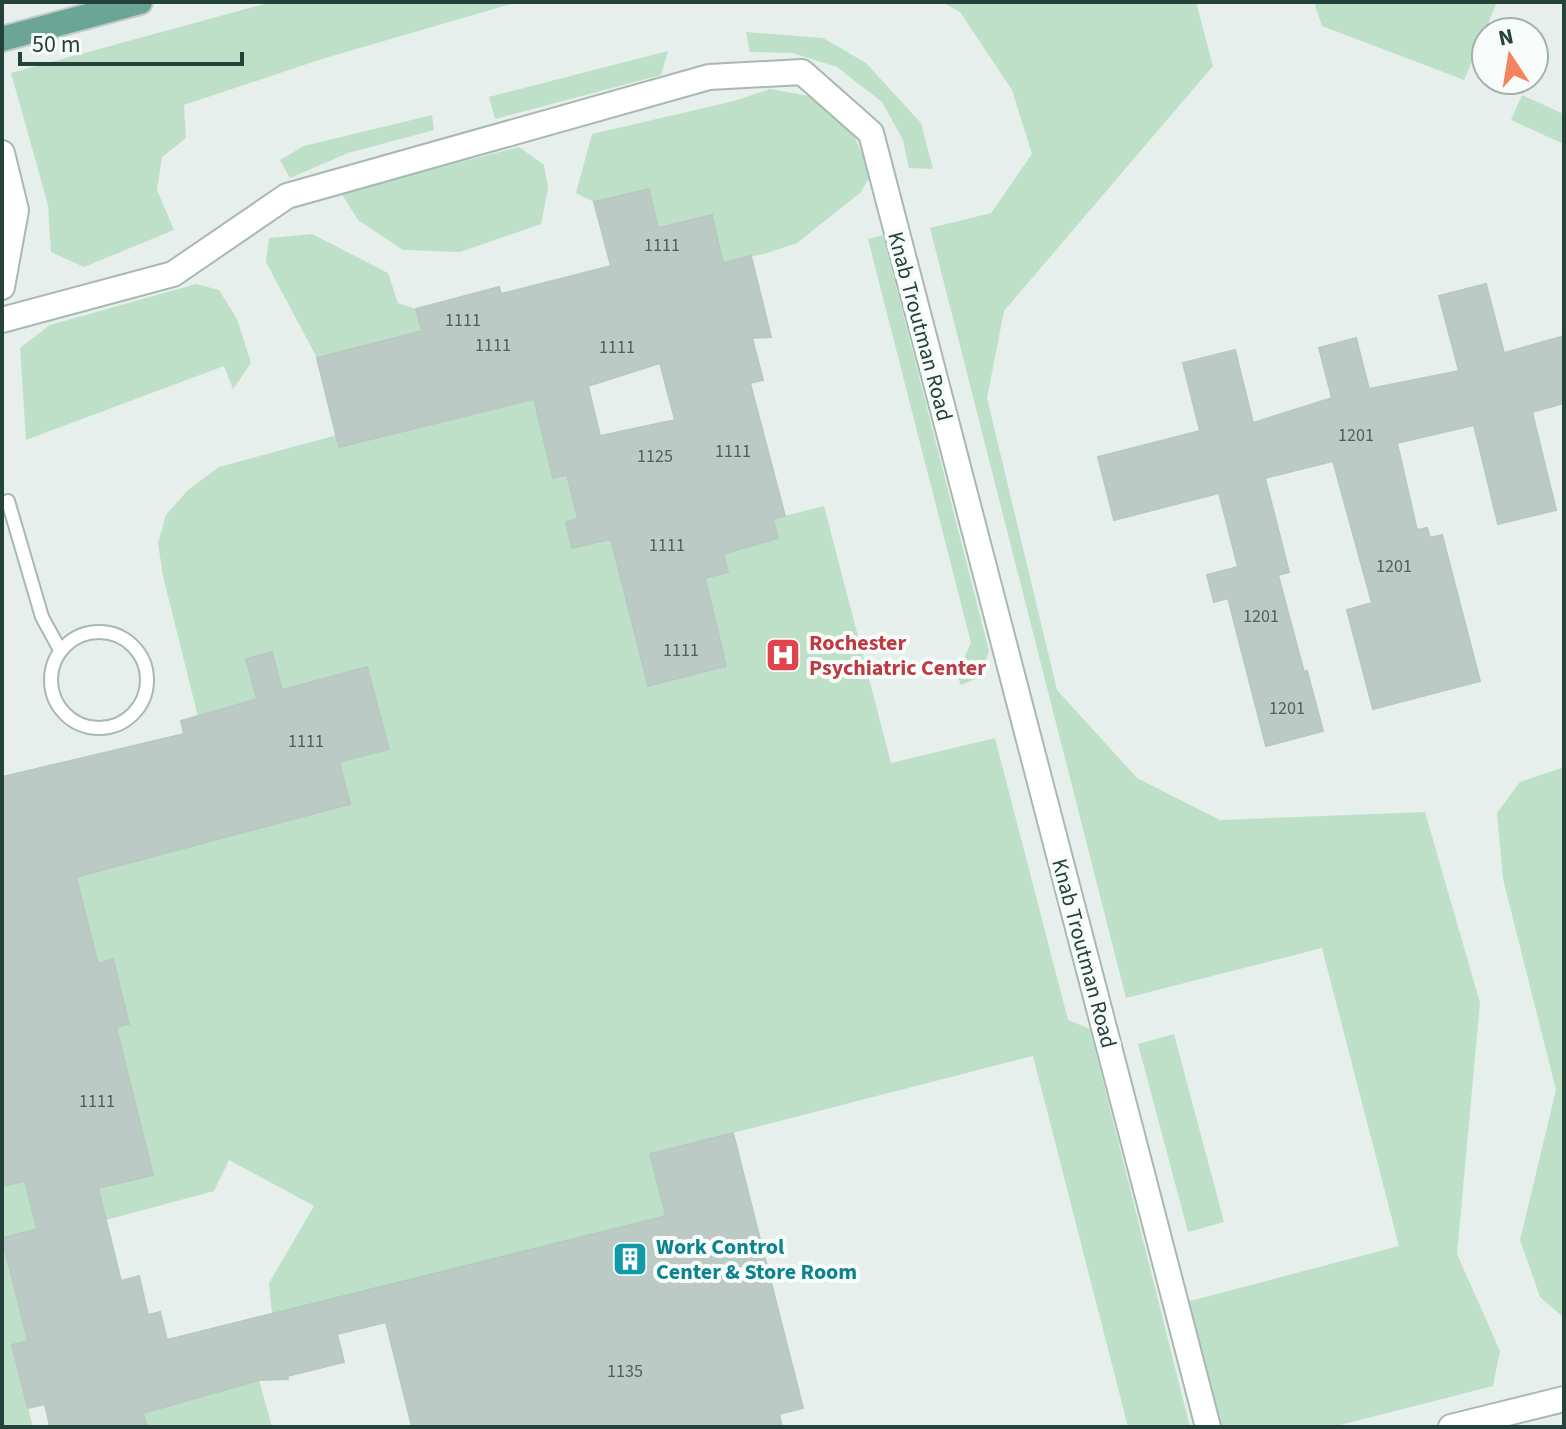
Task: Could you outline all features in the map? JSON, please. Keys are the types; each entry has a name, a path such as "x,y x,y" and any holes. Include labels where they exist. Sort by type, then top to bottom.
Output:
{"main road":[{"path":"2,39 140,2"}],"street":[{"name":"Knab Troutman Road","path":"2,320 173,274 287,196 709,77 802,72 871,133 1208,1427"},
{"path":"2,153 16,210 2,287"},
{"path":"1451,1427 1564,1399"}],"lane":[{"path":"8,501 42,617 60,650"},
{"path":"102,631 118,635 132,644 142,657 147,674 147,690 141,705 130,718 115,726 83,726 70,719 59,708 52,694 50,679 60,650 72,639 102,631"}],"green space":[{"path":"272,2 518,2 322,59 184,105 186,138 162,157 157,190 174,230 84,267 51,252 48,205 11,73"},
{"path":"942,2 1196,2 1213,66 1004,311 987,398 1057,690 1137,778 1220,820 1425,812 1480,1003 1457,1254 1500,1351 1493,1386 1332,1427 1218,1427 1186,1302 1399,1246 1322,948 1126,998 930,228 991,213 1032,154 1012,90 960,12"},
{"path":"1314,2 1497,2 1491,16 1470,16 1470,66 1464,80 1322,26"},
{"path":"746,32 823,38 866,63 921,123 933,169 909,168 903,140 882,102 837,67 792,53 750,52"},
{"path":"668,51 661,75 495,119 489,97"},
{"path":"770,89 809,96 852,131 870,177 860,193 797,243 723,263 712,215 658,228 649,189 594,202 576,193 592,134 734,101"},
{"path":"1522,96 1564,114 1564,144 1511,120"},
{"path":"432,115 434,130 348,153 290,178 280,160 304,146"},
{"path":"519,147 544,165 548,188 541,224 460,252 403,250 358,220 341,193"},
{"path":"312,234 388,273 398,303 416,309 422,331 317,358 266,262 269,238"},
{"path":"883,235 989,651 980,677 961,685 954,667 965,656 971,643 868,239"},
{"path":"196,284 219,290 237,319 251,363 233,389 224,366 26,440 20,348 50,325"},
{"path":"534,400 553,478 567,475 578,519 566,523 572,548 611,539 626,597 727,572 710,501 755,545 778,538 773,519 824,506 891,763 995,738 1068,1020 1090,1029 1190,1427 1128,1427 1033,1056 651,1154 666,1216 272,1314 269,1283 314,1206 229,1160 214,1191 106,1220 81,1192 153,1174 116,1027 129,1023 113,960 98,964 76,877 350,804 339,762 389,749 367,668 282,690 272,652 246,659 257,699 237,705 201,729 163,576 158,543 166,515 188,490 219,467 337,435 340,447"},
{"path":"1564,767 1564,1318 1540,1297 1520,1240 1556,1090 1503,879 1497,813 1520,782"},
{"path":"1174,1034 1224,1222 1188,1232 1138,1044"},
{"path":"22,1169 26,1185 41,1182 44,1192 29,1196 37,1229 2,1238 2,1186 8,1185 5,1173"},
{"path":"2,1238 28,1341 12,1346 33,1427 2,1427"},
{"path":"259,1380 272,1427 147,1427 143,1413"}],"building":[{"path":"649,189 658,228 712,215 723,263 751,256 771,337 752,338 763,380 750,383 785,516 773,519 778,538 723,554 728,572 705,578 726,666 648,686 611,539 572,548 566,522 578,519 567,475 553,478 534,399 339,447 317,358 422,331 416,309 499,287 501,294 611,266 594,202","holes":["660,363 675,420 600,436 588,386"]},
{"path":"1486,284 1504,353 1564,336 1564,403 1532,412 1556,510 1498,524 1474,425 1397,443 1417,530 1427,528 1430,538 1442,535 1480,681 1373,709 1347,610 1372,603 1333,461 1265,478 1289,572 1278,575 1323,731 1266,746 1228,598 1214,602 1207,575 1238,567 1219,493 1114,520 1098,457 1200,431 1183,363 1235,350 1253,423 1332,398 1319,348 1356,338 1369,389 1459,371 1439,296"},
{"path":"272,652 282,690 367,667 389,749 339,762 350,804 76,877 98,964 113,959 129,1024 116,1027 153,1175 98,1188 121,1281 139,1276 148,1315 160,1312 167,1340 666,1216 650,1154 733,1133 803,1408 779,1414 782,1427 412,1427 386,1322 337,1334 344,1362 287,1376 288,1379 259,1380 143,1413 147,1427 50,1427 45,1404 28,1408 12,1345 28,1341 2,1238 37,1229 25,1181 2,1186 2,777 184,734 181,721 257,699 246,659"}],"place":[{"name":"Rochester Psychiatric Center","path":"783,655"},
{"name":"Work Control Center & Store Room","path":"630,1259"}]}
